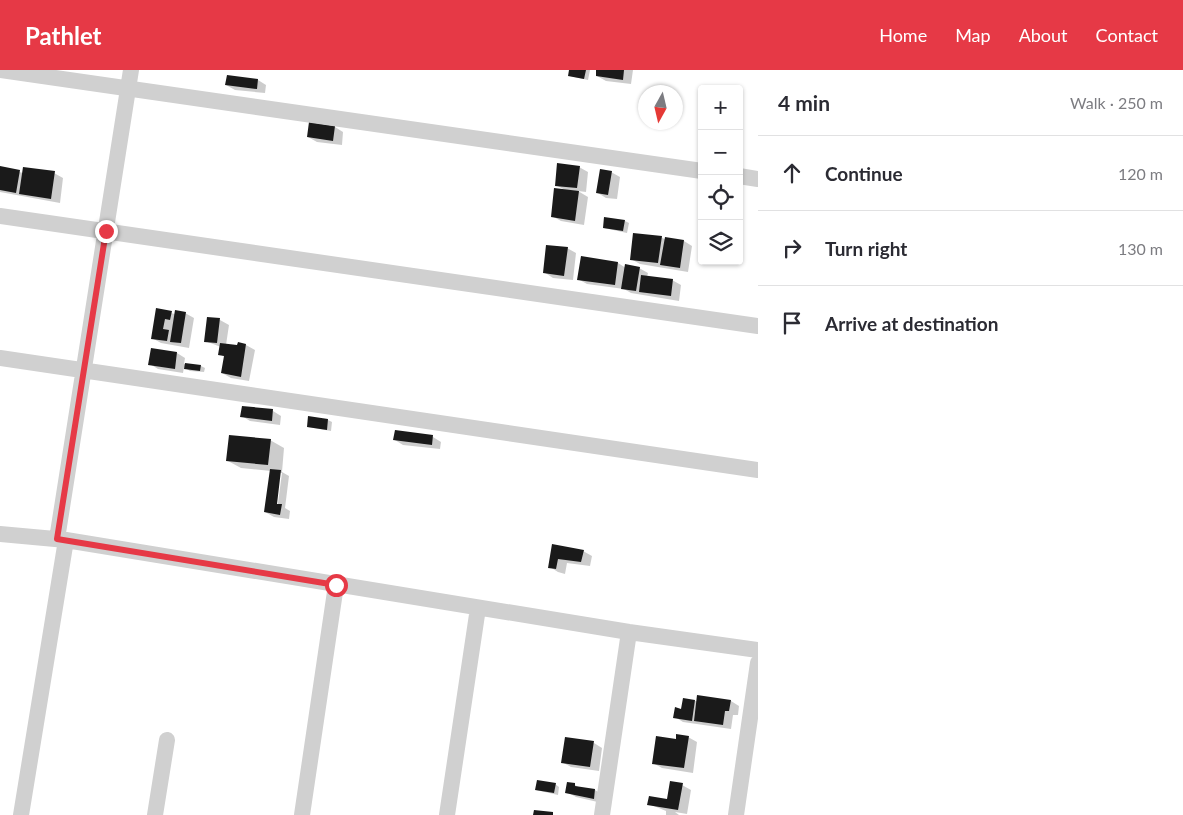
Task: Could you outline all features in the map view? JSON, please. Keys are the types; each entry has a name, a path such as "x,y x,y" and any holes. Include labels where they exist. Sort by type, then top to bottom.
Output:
{"street":[{"path":"0,70 698,170"},
{"path":"22,815 84,371 131,70"},
{"path":"743,177 758,179"},
{"path":"0,216 758,326"},
{"path":"0,358 758,470"},
{"path":"0,534 61,540 629,632 758,650"},
{"path":"302,815 336,585"},
{"path":"447,815 478,608"},
{"path":"602,815 629,632"},
{"path":"736,815 758,663"},
{"path":"155,815 167,740"}],"building":[{"path":"569,70 586,70 584,79 568,76"},
{"path":"596,70 624,70 623,80 596,76"},
{"path":"227,75 258,79 257,89 225,85"},
{"path":"309,122 335,126 333,141 307,137"},
{"path":"557,163 580,166 577,188 555,186"},
{"path":"0,166 20,170 16,193 0,190"},
{"path":"23,167 55,171 51,199 19,194"},
{"path":"600,169 612,171 608,195 596,193"},
{"path":"554,188 579,191 575,221 551,217"},
{"path":"604,217 625,220 623,231 603,228"},
{"path":"633,233 662,236 658,263 630,260"},
{"path":"665,237 684,240 680,268 660,265"},
{"path":"546,245 568,247 564,276 543,273"},
{"path":"581,256 618,262 615,285 577,280"},
{"path":"625,264 640,267 636,291 621,289"},
{"path":"641,275 673,279 671,296 639,292"},
{"path":"156,308 172,311 170,320 165,319 163,329 169,330 167,341 151,339"},
{"path":"175,310 186,312 181,343 170,342"},
{"path":"207,317 220,318 217,343 204,342"},
{"path":"238,342 246,344 241,377 221,373 224,356 218,355 220,343 237,345"},
{"path":"151,348 177,352 175,369 148,365"},
{"path":"185,363 201,365 200,371 184,369"},
{"path":"242,406 273,409 272,421 240,417"},
{"path":"308,416 328,419 327,430 307,427"},
{"path":"395,430 433,435 432,445 393,440"},
{"path":"229,435 271,439 268,465 226,461"},
{"path":"270,469 281,470 277,504 282,504 280,515 264,512"},
{"path":"552,544 584,550 581,562 558,559 556,569 548,568"},
{"path":"697,695 731,700 729,711 725,711 723,725 694,721"},
{"path":"683,698 695,700 692,721 673,718 675,707 681,709"},
{"path":"676,734 689,736 684,768 652,764 656,736 676,739"},
{"path":"565,737 594,741 590,767 561,763"},
{"path":"537,780 556,783 554,793 535,790"},
{"path":"670,781 683,783 678,810 647,805 649,796 667,799"},
{"path":"567,782 575,783 575,786 595,789 594,799 565,793"},
{"path":"534,810 553,812 553,815 533,815"}],"route":[{"path":"106,231 57,539 336,585"}]}
